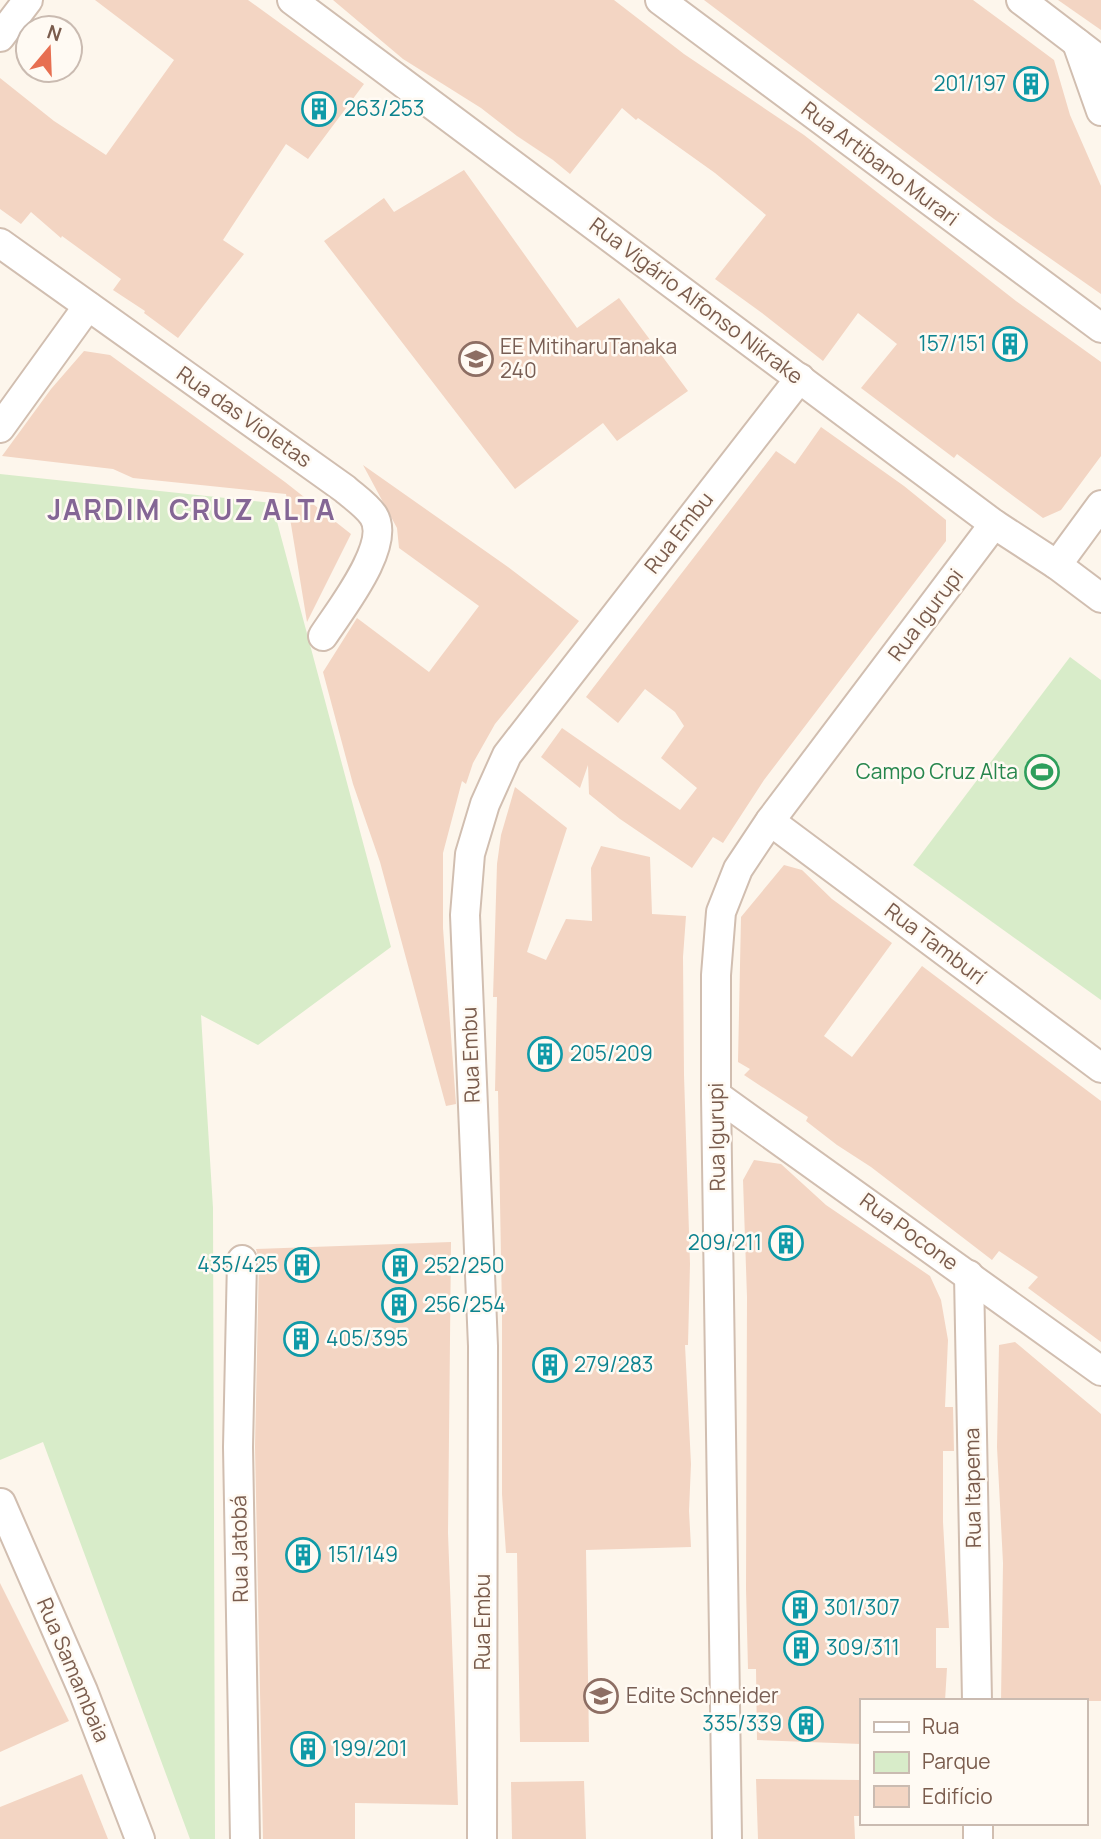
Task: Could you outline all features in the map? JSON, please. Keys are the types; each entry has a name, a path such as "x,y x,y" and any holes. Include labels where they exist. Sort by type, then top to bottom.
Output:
{"street":[{"path":"0,37 27,0"},
{"name":"Rua Vigário Alfonso Nikrake","path":"292,0 994,524 1057,565 1101,598"},
{"name":"Rua Artibano Murari","path":"660,0 1101,328"},
{"path":"1021,0 1101,61"},
{"path":"1077,43 1101,111"},
{"name":"Rua das Violetas","path":"0,243 345,489 373,516 378,529 373,556 323,636"},
{"path":"0,429 88,306"},
{"name":"Rua Embu","path":"482,1839 483,1346 465,915 470,854 485,804 508,755 800,378"},
{"path":"1057,565 1101,505"},
{"name":"Rua Igurupi","path":"727,1839 716,1095 716,975 721,912 738,869 770,821 994,524"},
{"name":"Rua Tamburí","path":"770,821 1101,1068"},
{"name":"Rua Pocone","path":"716,1095 1101,1371"},
{"name":"Rua Jatobá","path":"242,1260 238,1447 245,1839"},
{"name":"Rua Itapema","path":"969,1275 977,1699"},
{"name":"Rua Samambaia","path":"1,1503 83,1690 140,1839"}],"green space":[{"path":"0,474 272,503 391,947 258,1045 201,1015 213,1208 215,1839 190,1839 43,1442 0,1460"},
{"name":"Campo Cruz Alta","path":"1070,657 1101,680 1101,1000 913,865"}],"building":[{"path":"95,0 248,0 364,84 308,159 286,144 223,240 244,254 178,338 144,313 145,311 113,290 121,279 62,236 61,238 31,212 21,224 0,209 0,78 54,121 106,155 174,60"},
{"path":"333,0 614,0 684,54 804,135 1016,301 1101,362 1101,456 1061,510 1043,518 957,454 954,458 861,388 897,344 858,313 823,361 715,279 766,215 715,173 622,108 570,174 481,108 403,59"},
{"path":"704,0 973,0 1054,60 1070,115 1101,186 1101,294 994,219"},
{"path":"1058,0 1101,0 1101,30"},
{"path":"464,170 577,328 619,298 688,391 617,441 603,423 515,489 324,241 384,198 394,212"},
{"path":"84,351 110,355 285,482 351,534 307,622 286,494 133,478 113,469 2,456 51,389"},
{"path":"821,427 904,486 946,520 946,541 764,780 723,843 713,837 692,868 620,819 589,794 588,765 580,788 541,757 562,728 680,810 697,788 661,758 684,726 675,712 645,689 618,723 586,697 776,451 795,464"},
{"path":"363,465 508,567 579,621 495,724 473,763 466,784 462,781 443,853 443,928 456,1104 446,1106 380,862 353,784 323,672 357,618 429,672 479,606 399,548 397,528"},
{"path":"515,787 567,828 527,952 546,960 566,919 592,921 591,868 601,846 650,857 652,914 686,916 683,957 684,1075 690,1264 688,1345 685,1345 691,1464 691,1547 586,1550 589,1742 520,1742 517,1553 506,1553 502,1494 502,1311 498,1091 495,1091 497,997 493,997 497,864 501,835"},
{"path":"784,865 802,870 832,899 892,943 824,1036 852,1057 922,966 1101,1101 1101,1342 1028,1288 1038,1277 999,1251 992,1260 806,1121 808,1117 744,1075 750,1069 738,1062 741,917"},
{"path":"754,1160 781,1164 826,1205 930,1276 941,1300 948,1340 945,1407 953,1407 954,1451 943,1451 943,1522 949,1628 936,1628 936,1668 947,1668 945,1699 860,1699 860,1744 757,1740 756,1669 748,1669 746,1589 747,1297 743,1180"},
{"path":"451,1242 448,1533 458,1805 355,1803 355,1839 263,1839 255,1447 259,1260 256,1249"},
{"path":"1015,1342 1101,1414 1101,1701 1001,1699 1003,1563 997,1447 999,1345"},
{"path":"0,1583 69,1721 0,1752"},
{"path":"82,1774 108,1839 0,1839 0,1807"},
{"path":"756,1779 860,1780 860,1816 854,1816 855,1839 758,1839"},
{"path":"584,1781 586,1839 512,1839 511,1782"}],"place":[{"name":"201/197","path":"1031,84"},
{"name":"263/253","path":"319,109"},
{"name":"157/151","path":"1010,344"},
{"name":"EE MitiharuTanaka 240","path":"476,359"},
{"name":"Campo Cruz Alta","path":"1042,772"},
{"name":"205/209","path":"545,1054"},
{"name":"209/211","path":"786,1243"},
{"name":"435/425","path":"302,1265"},
{"name":"252/250","path":"400,1266"},
{"name":"256/254","path":"399,1305"},
{"name":"405/395","path":"301,1339"},
{"name":"279/283","path":"550,1365"},
{"name":"151/149","path":"303,1555"},
{"name":"301/307","path":"800,1608"},
{"name":"309/311","path":"801,1648"},
{"name":"Edite Schneider","path":"601,1696"},
{"name":"335/339","path":"806,1724"},
{"name":"199/201","path":"308,1749"}],"district":[{"name":"JARDIM CRUZ ALTA","path":"192,510"}]}
